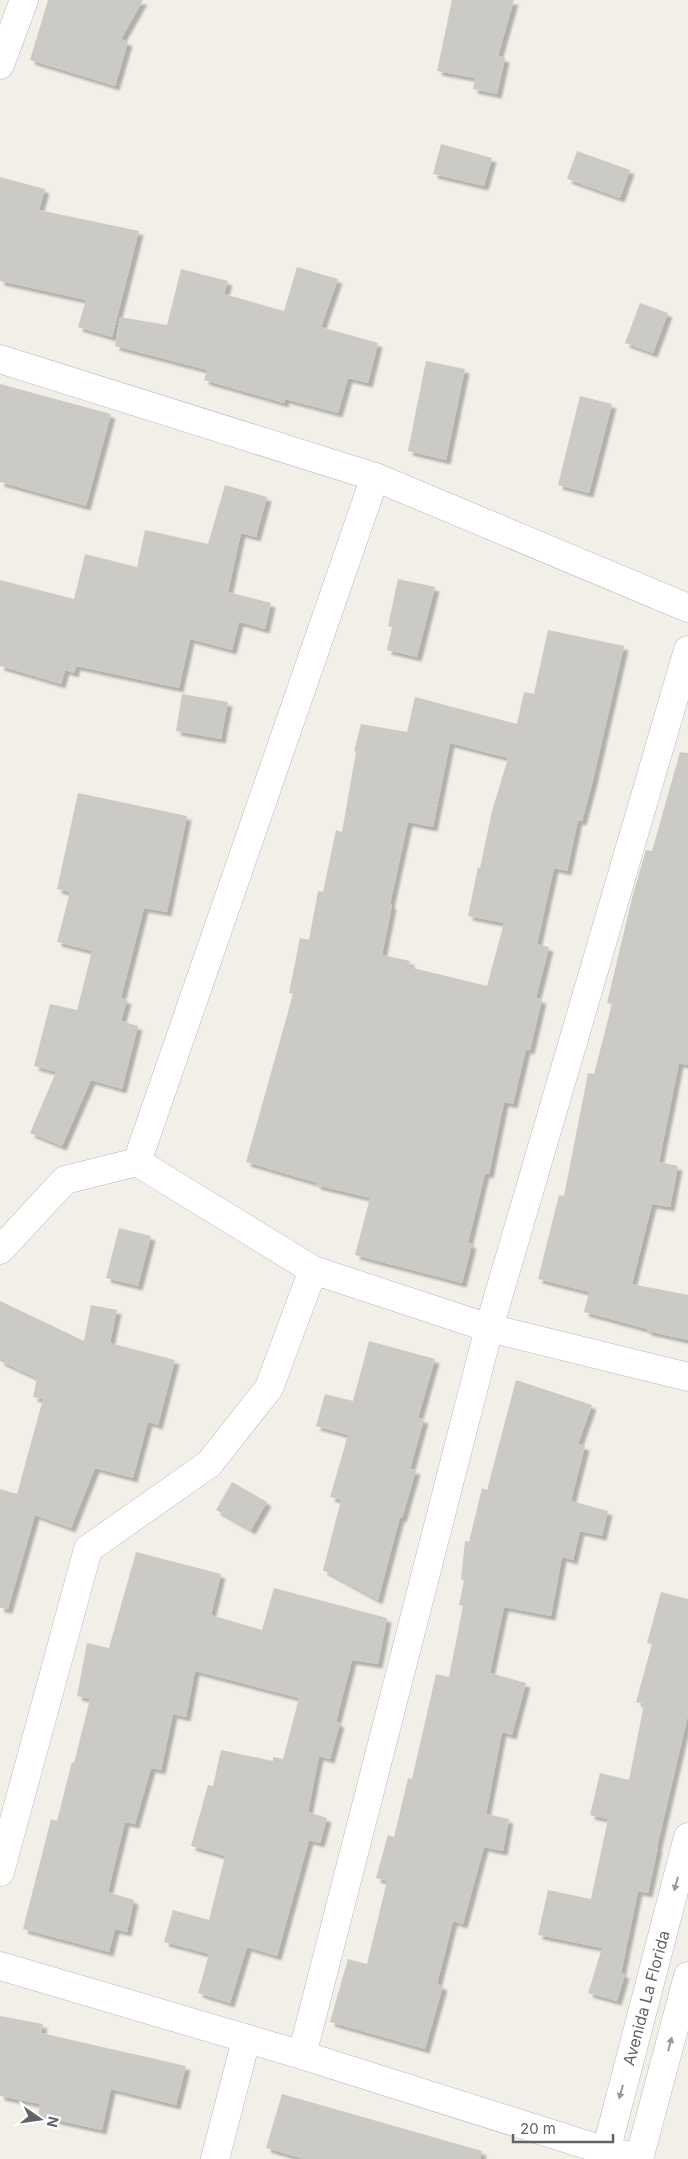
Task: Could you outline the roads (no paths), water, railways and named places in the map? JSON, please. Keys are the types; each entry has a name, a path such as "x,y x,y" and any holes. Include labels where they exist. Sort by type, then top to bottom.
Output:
{"street":[{"path":"0,65 24,0"},
{"path":"0,359 376,477 688,608"},
{"path":"137,1162 376,477"},
{"path":"302,2055 489,1328 688,650"},
{"path":"0,1250 65,1180 137,1162 313,1270 489,1328 688,1377"},
{"path":"0,1872 88,1548 209,1464 269,1388 313,1270"},
{"name":"Avenida La Florida","path":"605,2155 688,1837"},
{"path":"0,1966 302,2055 605,2155 639,2159 688,1976"},
{"path":"215,2159 246,2040"}]}
